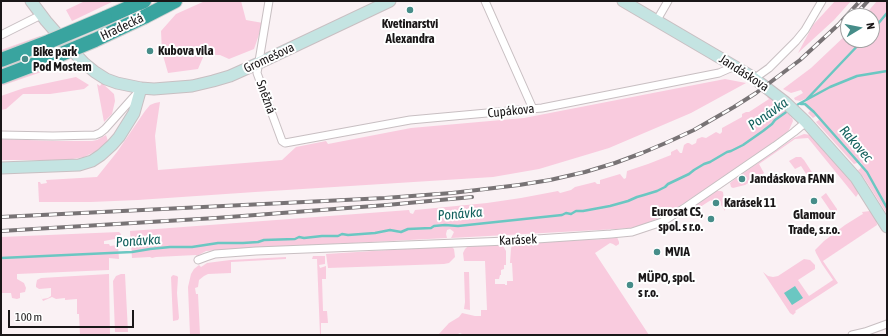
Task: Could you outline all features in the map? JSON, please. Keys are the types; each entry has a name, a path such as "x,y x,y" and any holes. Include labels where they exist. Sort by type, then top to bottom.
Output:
{"highway":[{"name":"Hradecká","path":"1,77 53,58 95,40 175,1"},
{"name":"Hradecká","path":"1,60 105,18 137,2"}],"street":[{"name":"Gromešova","path":"31,1 67,45 95,72 106,79 117,83 141,88 192,86 230,76 390,1"},
{"name":"Sněžná","path":"270,1 257,73 282,141 285,144"},
{"path":"485,1 533,109"},
{"name":"Jandáskova","path":"623,1 755,78 787,103 856,178 887,227"},
{"path":"657,20 668,1"},
{"path":"755,78 769,68 796,41 809,24 822,1"},
{"path":"1,35 41,15"},
{"name":"Cupákova","path":"285,144 410,120 533,109 719,73 735,66"},
{"path":"1,135 95,135 105,129 141,88"},
{"path":"1,168 79,165 92,161 112,146 119,137 134,113 141,88"},
{"name":"Karásek","path":"198,260 215,254 256,251 508,241 632,232 662,222 686,207 775,146 806,122"},
{"path":"852,335 887,324"}],"shaded area":[{"path":"85,1 114,1 72,21 66,10"},
{"path":"205,1 241,1 246,20 263,23 254,49 229,59 220,55 204,55 198,69 168,73 162,52 161,31 176,14"},
{"path":"835,1 851,1 845,8 840,8 840,13 834,20 798,53 813,25"},
{"path":"877,1 887,1 887,214 858,170 862,164 860,162 854,164 816,122 819,120 818,117 816,116 813,118 808,113 810,111 803,104 807,101 805,99 800,101 795,100 794,98 803,93 801,90 791,93 783,89 811,68 840,41 840,48 880,48 880,8 871,8"},
{"name":"Bike park Pod Mostem","path":"40,36 53,68 1,86 1,50"},
{"path":"76,77 89,85 84,89 50,94 23,94 6,109 1,110 1,96 24,88"},
{"path":"725,79 746,83 691,113 609,148 539,169 493,177 138,200 39,202 38,182 41,184 47,183 46,180 97,177 117,152 150,105 160,102 155,136 158,170 282,160 296,147 326,141 328,144 411,128 524,118"},
{"path":"102,83 114,94 115,101 112,114 104,122 97,84 100,86"},
{"path":"769,96 790,115 791,118 792,117 793,121 789,130 776,142 666,215 642,225 617,229 451,238 454,232 450,229 447,230 447,238 220,250 206,251 197,256 132,258 130,231 409,210 410,213 413,214 415,210 487,203 558,191 560,193 571,190 575,187 595,182 600,184 600,180 620,174 624,179 626,178 627,171 671,155 671,152 677,149 680,153 682,153 684,145 689,143 692,145 696,143 697,139 702,137 706,138 716,132 720,134 722,132 722,128 742,117 742,114 749,112 769,99 767,97"},
{"path":"804,134 811,135 828,152 857,188 858,194 856,197 808,138 795,139 759,164 764,173 745,185 733,188 731,187 730,183 736,178 741,182 744,180 742,174 794,138"},
{"path":"106,135 108,141 96,151 84,157 67,160 1,160 1,139 92,141"},
{"path":"796,157 801,157 804,160 817,180 812,183 801,166 795,169 789,161"},
{"path":"715,191 723,192 725,211 717,199 713,202 711,200 697,209 697,215 694,214 696,204"},
{"path":"826,193 837,209 834,216 821,197"},
{"path":"872,211 876,217 877,225 823,261 838,283 795,311 796,312 793,315 790,313 763,272 768,276 778,276 804,259 810,260 815,265 815,269 798,280 809,296 833,280 822,264 815,250 845,225 863,214 862,212"},
{"path":"119,232 121,234 120,238 104,241 104,244 109,244 110,246 118,245 119,259 109,258 109,270 17,274 17,279 24,283 26,288 25,292 20,293 20,298 12,298 11,293 1,293 1,237"},
{"path":"617,237 619,244 616,246 610,243 595,253 649,335 461,335 462,334 460,333 456,335 438,335 449,323 459,317 462,313 481,316 481,310 487,310 485,261 464,261 463,253 468,246 502,244 506,251 506,265 504,265 504,269 501,270 499,279 495,279 495,284 507,285 507,281 513,281 512,263 510,263 511,248 514,243 605,239"},
{"path":"451,246 454,249 455,257 449,263 444,264 328,268 326,254"},
{"path":"313,256 325,256 325,264 319,265 320,268 326,266 326,279 322,279 323,311 327,311 328,323 321,323 321,335 317,259 312,259"},
{"path":"286,257 286,259 231,262 231,273 208,274 199,280 198,287 195,288 196,294 198,294 200,335 190,335 188,287 191,274 194,269 199,265 201,267 207,263 230,260"},
{"path":"464,272 469,272 470,310 464,309"},
{"path":"109,274 110,335 80,335 79,314 77,314 77,299 65,300 65,298 56,299 52,297 43,301 42,299 51,296 51,288 39,289 36,287 37,280 41,278"},
{"path":"125,274 128,332 115,332 113,281 116,276"},
{"path":"173,275 178,277 177,293 179,318 178,320 173,321 171,277"}],"water":[{"path":"795,286 803,298 792,305 784,293"}],"waterway":[{"path":"880,21 887,13"},
{"path":"807,99 855,48"},
{"name":"Ponávka","path":"795,106 830,87 857,76 887,71"},
{"name":"Rakovec","path":"801,104 805,104 814,112 867,172 887,208"},
{"name":"Ponávka","path":"1,258 132,252 170,247 192,247 218,243 258,242 264,240 295,239 299,237 338,236 342,234 375,233 390,230 401,232 408,229 431,228 434,226 458,226 562,215 566,213 571,214 576,211 610,206 657,191 704,164 743,145 789,110"}],"railway":[{"path":"1,217 385,198 452,193 519,185 585,172 615,163 668,142 694,130 734,107 756,93 800,60 838,25 860,1"},
{"path":"862,8 868,1"},
{"path":"1,231 216,218 472,197"}],"place":[{"name":"Kvetinarstvi Alexandra","path":"410,10"},
{"name":"Kubova vila","path":"150,51"},
{"name":"Bike park Pod Mostem","path":"25,59"},
{"name":"Jandáskova FANN","path":"742,179"},
{"name":"Glamour Trade, s.r.o.","path":"814,201"},
{"name":"Karásek 11","path":"716,203"},
{"name":"Eurosat CS, spol. s r.o.","path":"711,219"},
{"name":"MVIA","path":"657,252"},
{"name":"MÜPO, spol. s r.o.","path":"630,285"}]}
